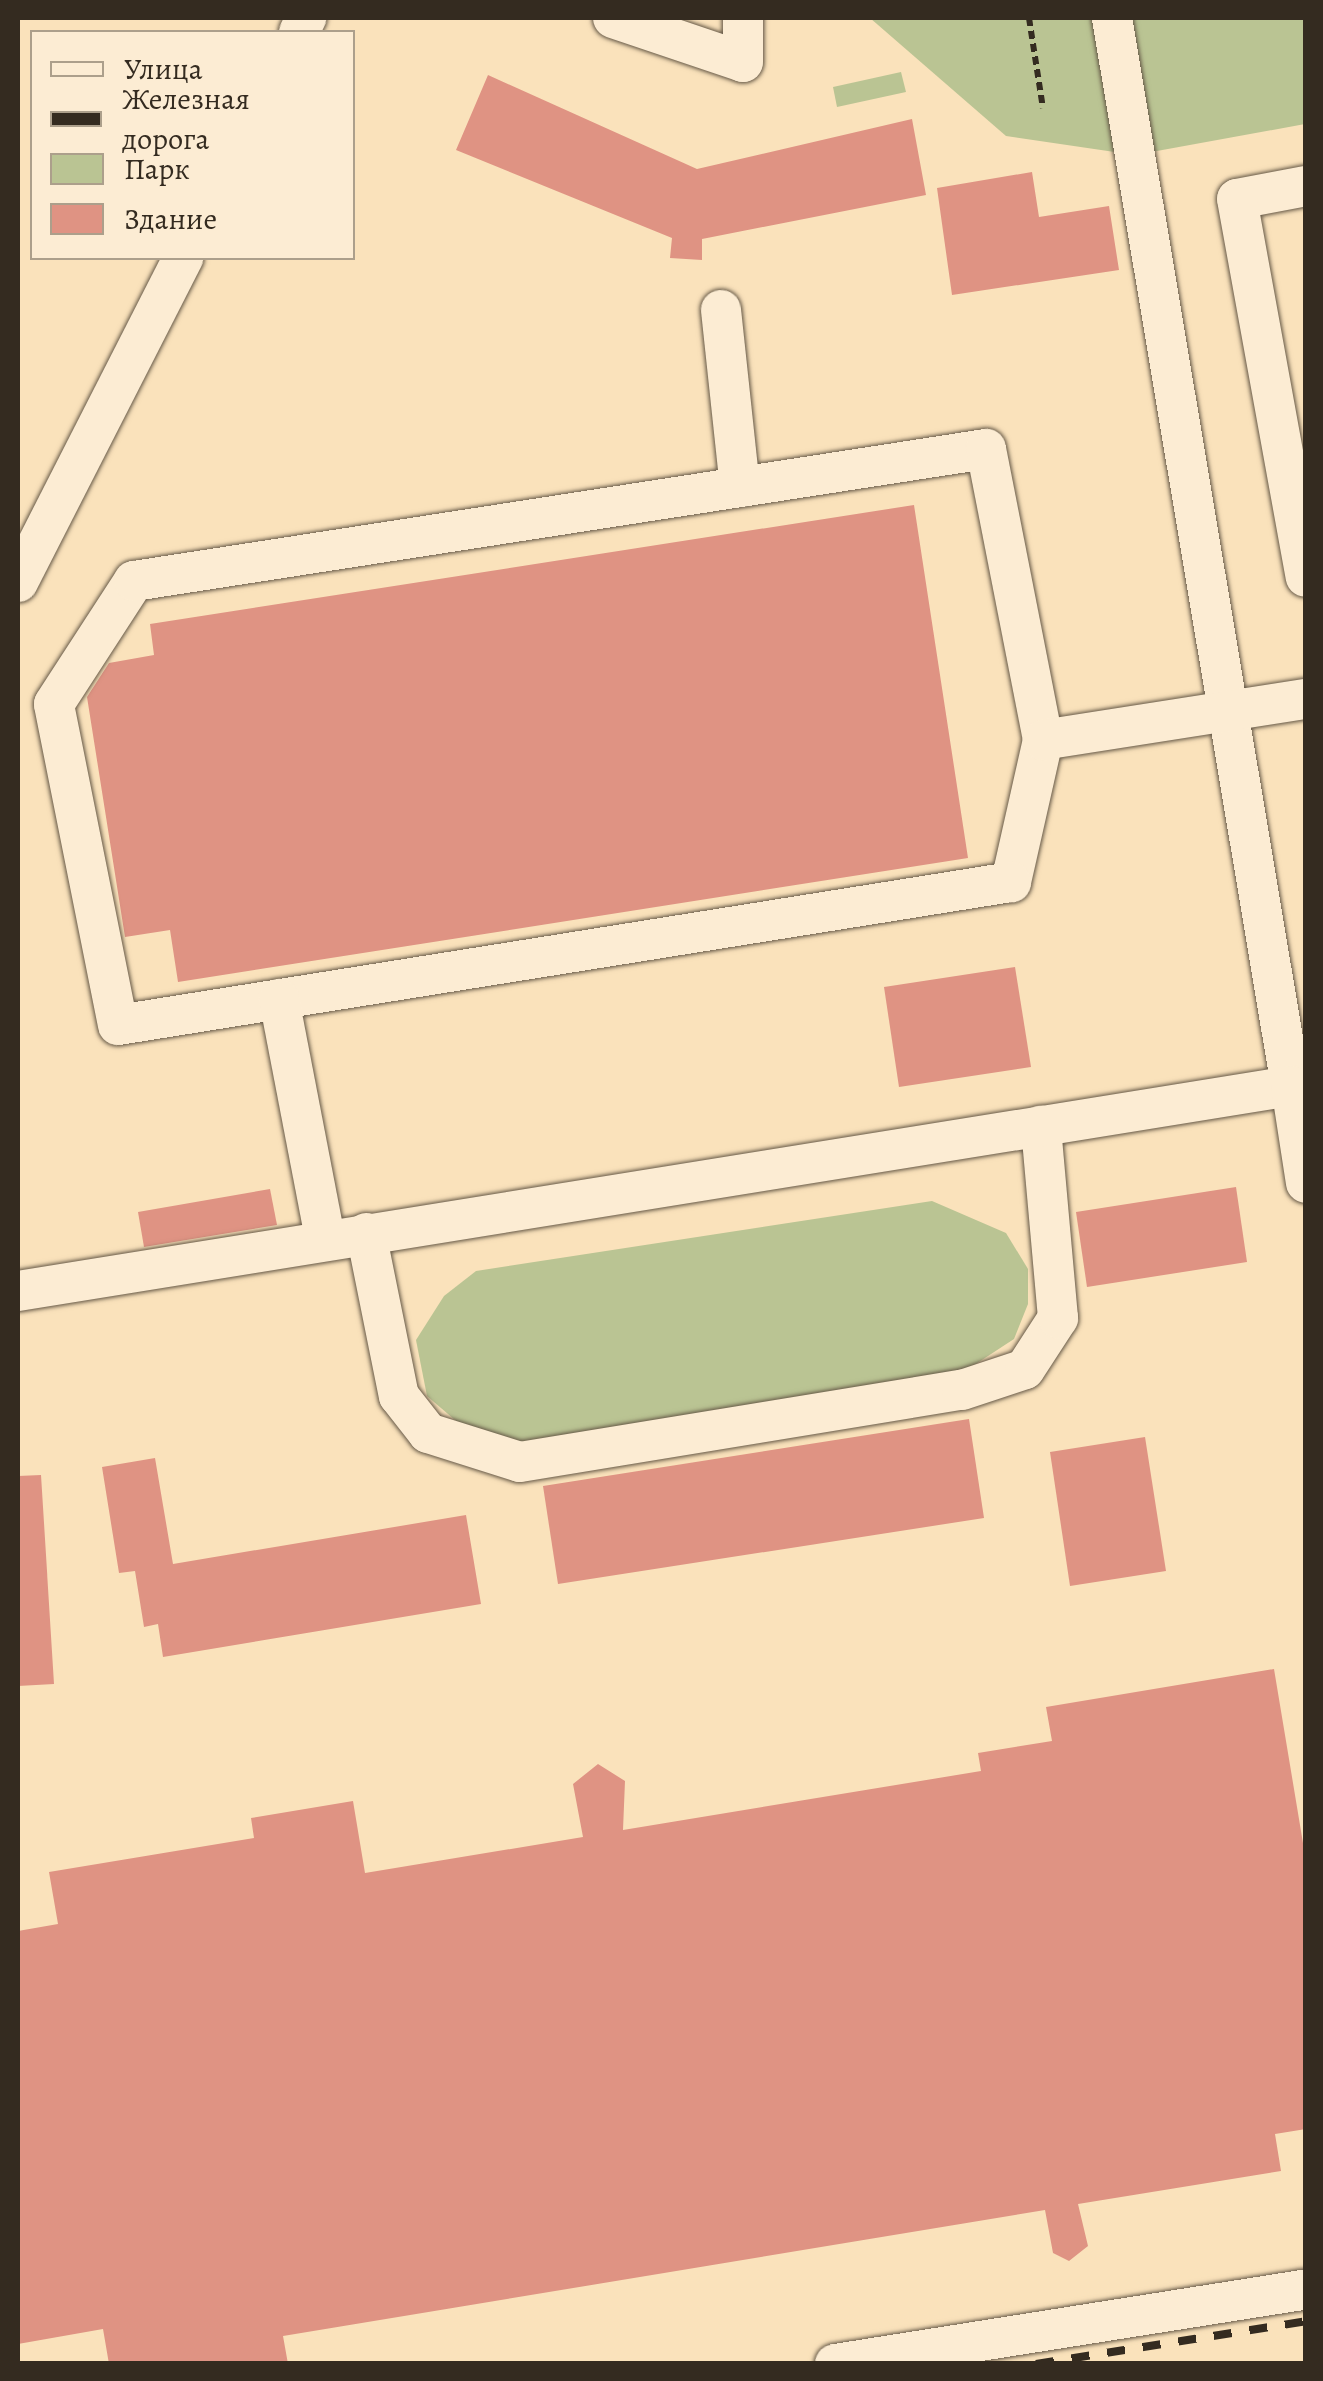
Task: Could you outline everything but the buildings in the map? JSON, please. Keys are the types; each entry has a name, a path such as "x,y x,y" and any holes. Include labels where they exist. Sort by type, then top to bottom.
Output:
{"street":[{"path":"612,18 743,62 743,18"},
{"path":"1112,18 1228,710 1299,1085 1306,1183"},
{"path":"1306,186 1237,199 1306,577"},
{"path":"18,582 183,260"},
{"path":"721,310 740,487"},
{"path":"986,449 1043,740 1011,882 118,1025 54,704 134,581 986,449"},
{"path":"1043,740 1306,699"},
{"path":"279,1000 325,1240"},
{"path":"18,1292 1299,1085"},
{"path":"366,1233 399,1396 428,1433 520,1462 962,1390 1025,1369 1058,1318 1040,1126"},
{"path":"835,2364 1306,2289"}],"path":[{"path":"1029,18 1042,108"}],"green space":[{"path":"870,18 1305,18 1305,124 1135,155 1006,136"},
{"path":"901,72 906,92 837,107 833,87"},
{"path":"932,1201 1006,1233 1028,1269 1028,1304 1014,1339 965,1371 510,1446 462,1426 427,1396 416,1340 444,1296 476,1271"}],"railway":[{"path":"1036,2364 1306,2321"}]}
